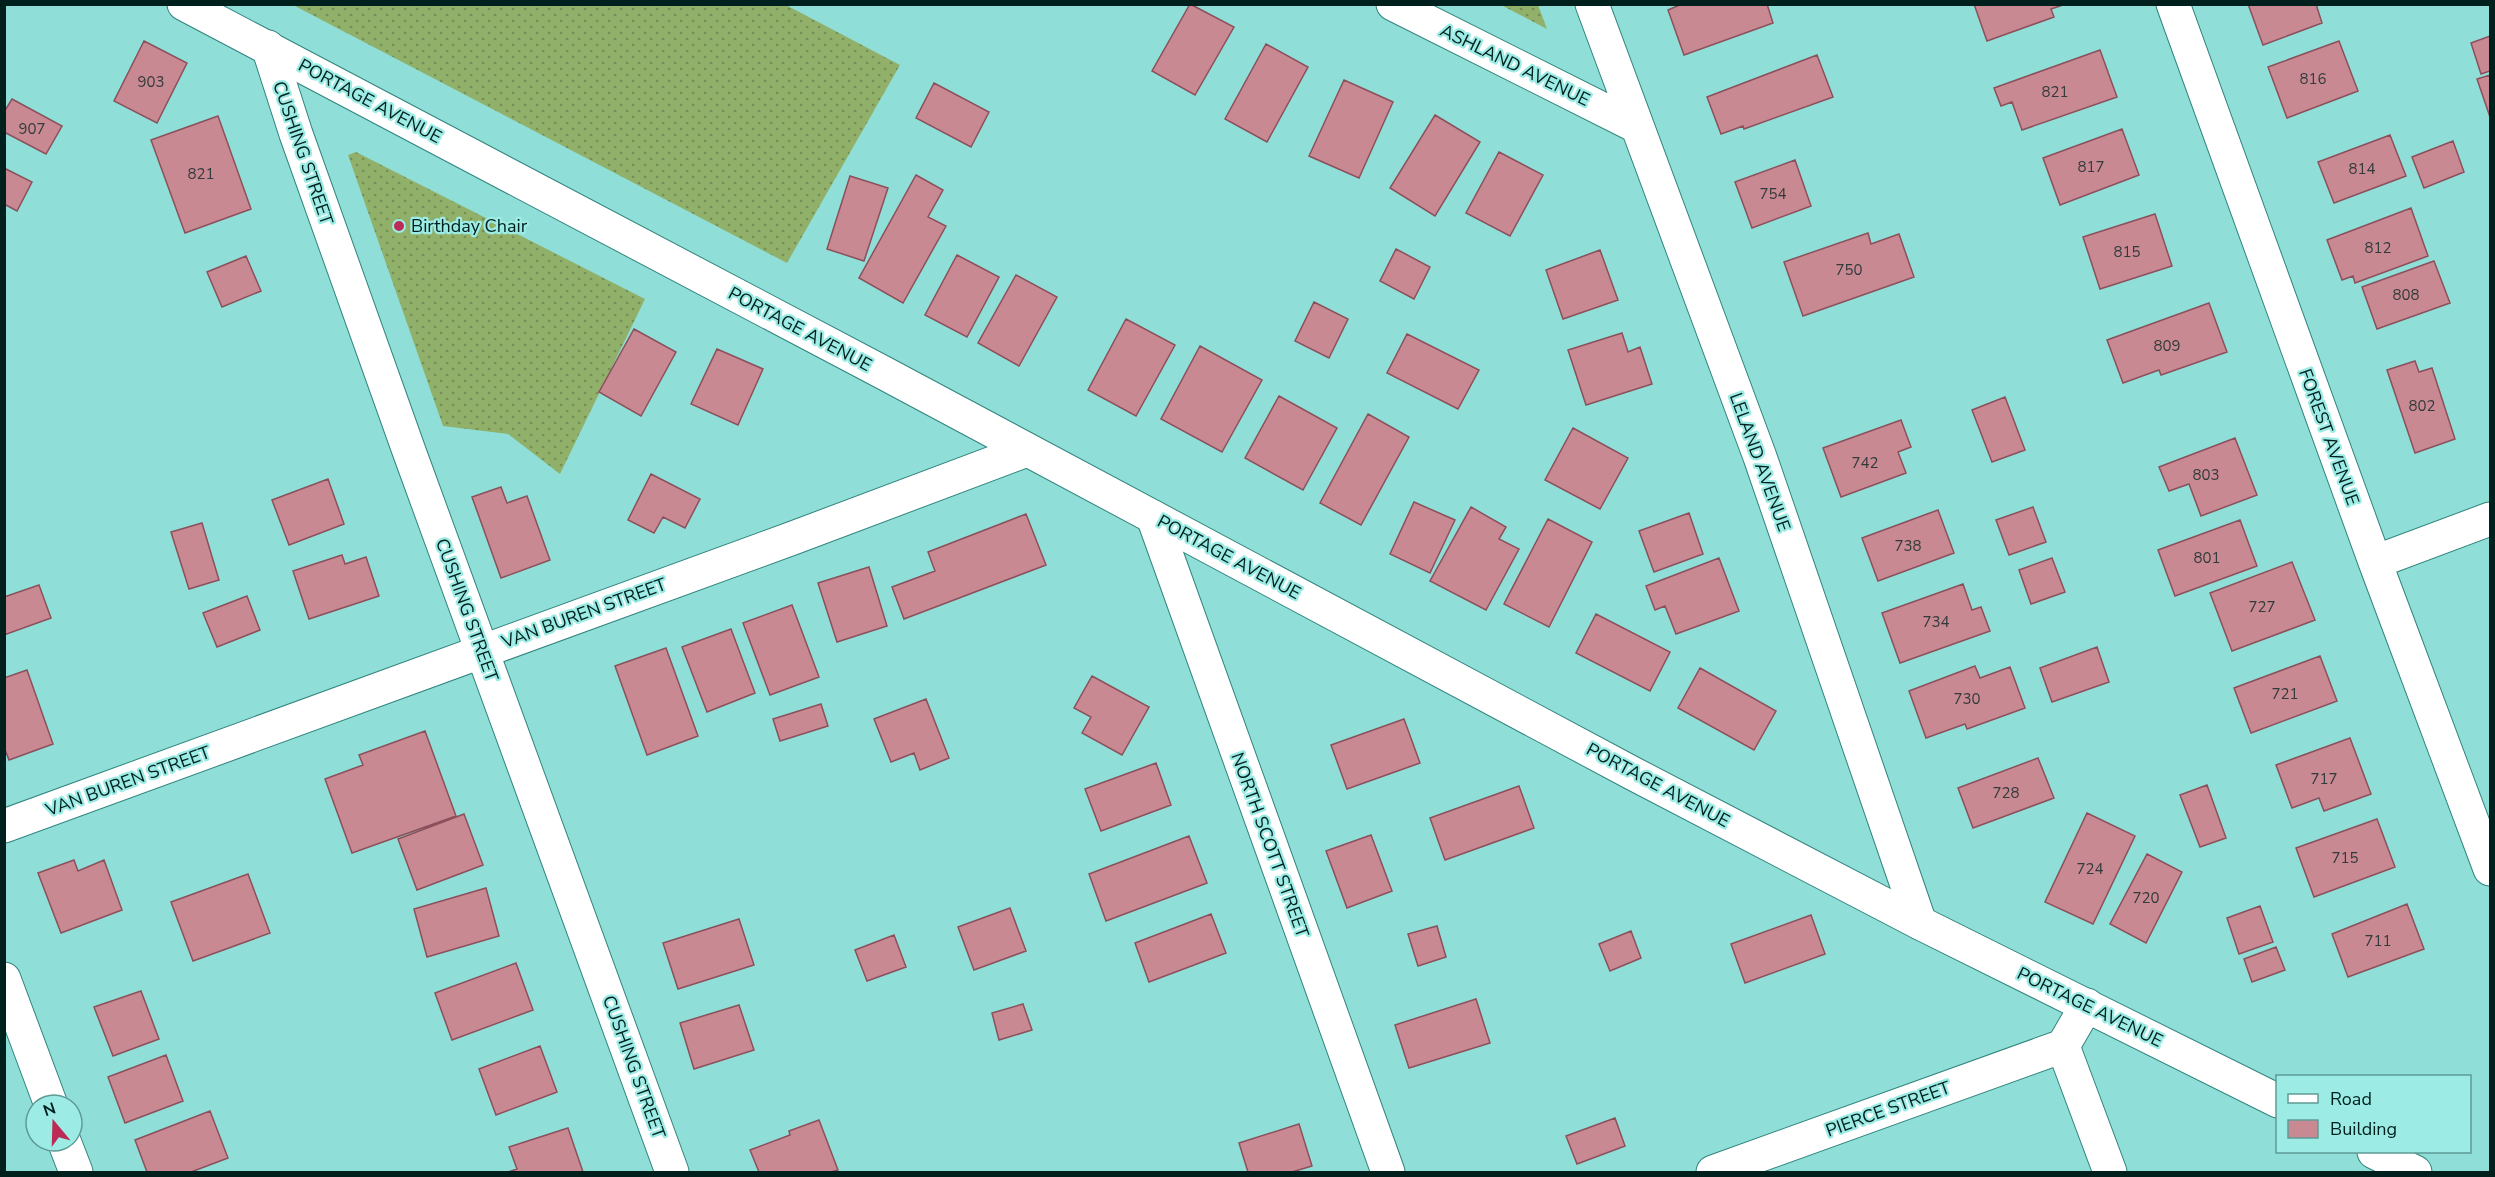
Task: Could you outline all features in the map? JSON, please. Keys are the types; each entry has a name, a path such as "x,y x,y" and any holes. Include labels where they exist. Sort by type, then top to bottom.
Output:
{"street":[{"name":"PORTAGE AVENUE","path":"184,4 1920,923 2276,1100"},
{"name":"ASHLAND AVENUE","path":"1393,4 1636,126"},
{"name":"LELAND AVENUE","path":"1592,4 1760,457 1920,923"},
{"name":"FOREST AVENUE","path":"2173,4 2375,562 2490,869"},
{"name":"CUSHING STREET","path":"268,47 296,134 672,1173"},
{"name":"VAN BUREN STREET","path":"4,826 793,538 1027,450"},
{"name":"NORTH SCOTT STREET","path":"1152,517 1388,1173"},
{"path":"2375,562 2490,519"},
{"path":"4,980 46,1093"},
{"path":"2087,1005 2063,1046 2110,1173"},
{"name":"PIERCE STREET","path":"1713,1173 2063,1046"},
{"path":"68,1153 76,1173"},
{"path":"2376,1153 2415,1173"}],"green space":[{"path":"293,5 786,5 900,65 787,263"},
{"path":"1501,5 1538,5 1547,29"},
{"path":"356,152 645,299 560,474 508,434 443,426 348,155"}],"building":[{"path":"1190,4 1234,27 1195,95 1152,71"},
{"path":"1682,4 1767,4 1773,23 1684,55 1668,10"},
{"path":"1974,4 2066,4 2051,9 2054,17 1987,41"},
{"path":"2248,4 2316,4 2322,23 2263,45"},
{"path":"2490,36 2490,71 2481,74 2471,43"},
{"path":"144,41 187,63 157,123 114,101"},
{"path":"2339,41 2358,91 2287,118 2268,67"},
{"path":"1266,44 1308,67 1267,142 1225,119"},
{"path":"2100,50 2117,97 2022,130 2012,102 2001,106 1994,88"},
{"path":"1817,55 1833,97 1744,129 1743,126 1721,134 1707,97"},
{"path":"2490,75 2490,117 2477,79"},
{"path":"1344,80 1393,102 1359,178 1309,156"},
{"path":"934,83 989,112 971,147 916,118"},
{"path":"12,99 62,126 46,154 4,132 4,112"},
{"path":"1435,115 1480,142 1435,216 1390,188"},
{"path":"218,116 251,209 185,233 151,140"},
{"path":"2122,129 2139,175 2060,205 2043,158"},
{"path":"2390,135 2406,176 2334,203 2318,162"},
{"path":"2453,141 2464,172 2424,188 2412,157"},
{"path":"1499,152 1543,175 1510,236 1466,213"},
{"path":"1795,160 1811,206 1752,228 1735,182"},
{"path":"4,168 32,182 17,211 4,204"},
{"path":"916,175 943,190 928,217 946,226 903,303 859,278"},
{"path":"850,176 888,188 864,261 827,249"},
{"path":"2411,208 2428,256 2355,283 2353,276 2342,280 2327,240"},
{"path":"2155,214 2172,266 2100,289 2083,237"},
{"path":"1868,233 1871,244 1899,234 1914,277 1803,316 1784,262"},
{"path":"1396,249 1430,267 1414,299 1380,281"},
{"path":"1600,250 1618,300 1563,319 1546,270"},
{"path":"957,255 999,277 967,337 925,315"},
{"path":"246,256 261,291 222,307 207,272"},
{"path":"2434,261 2450,303 2377,329 2362,287"},
{"path":"1016,275 1057,297 1019,366 978,343"},
{"path":"1314,302 1348,319 1329,358 1295,341"},
{"path":"2209,303 2227,352 2161,375 2159,370 2123,383 2107,340"},
{"path":"1126,319 1175,345 1136,416 1088,390"},
{"path":"634,329 676,352 641,416 599,392"},
{"path":"1622,333 1628,352 1640,347 1652,384 1586,405 1568,350"},
{"path":"1407,334 1479,370 1458,409 1387,373"},
{"path":"1200,346 1262,380 1222,452 1161,419"},
{"path":"717,349 763,369 738,425 691,404"},
{"path":"2415,361 2419,372 2432,368 2455,439 2415,453 2387,370"},
{"path":"1279,396 1337,428 1303,490 1245,458"},
{"path":"2005,397 2025,450 1992,462 1972,410"},
{"path":"1368,414 1409,437 1361,525 1320,503"},
{"path":"1901,420 1911,447 1898,452 1906,473 1841,497 1823,448"},
{"path":"1573,428 1628,458 1600,509 1545,480"},
{"path":"2235,438 2257,495 2201,516 2189,484 2169,491 2159,467"},
{"path":"651,474 700,499 685,528 663,517 654,533 628,520"},
{"path":"328,479 344,524 289,545 272,500"},
{"path":"501,487 507,503 527,496 550,560 501,578 472,497"},
{"path":"1414,502 1455,520 1430,573 1390,554"},
{"path":"1471,507 1506,527 1499,539 1519,549 1486,610 1430,581"},
{"path":"2033,507 2046,542 2009,555 1996,520"},
{"path":"1938,510 1954,553 1878,581 1862,538"},
{"path":"1689,513 1703,554 1654,572 1639,531"},
{"path":"1026,514 1046,565 904,619 892,587 935,571 928,552"},
{"path":"1548,519 1592,542 1549,627 1504,604"},
{"path":"2240,520 2257,566 2175,596 2158,550"},
{"path":"202,523 219,580 189,589 171,532"},
{"path":"342,555 345,564 366,557 379,596 309,619 293,571"},
{"path":"1719,558 1739,611 1676,634 1665,606 1655,610 1646,586"},
{"path":"2052,558 2065,592 2031,604 2019,570"},
{"path":"2292,562 2315,620 2232,651 2210,593"},
{"path":"869,567 887,626 837,642 818,583"},
{"path":"1963,584 1972,610 1981,607 1990,631 1900,663 1882,613"},
{"path":"39,585 51,618 4,635 4,597"},
{"path":"247,596 260,630 217,647 203,613"},
{"path":"792,605 819,677 770,695 743,623"},
{"path":"1596,614 1670,652 1650,691 1576,653"},
{"path":"731,629 755,693 707,712 682,647"},
{"path":"2097,647 2109,682 2052,702 2040,668"},
{"path":"666,648 698,736 647,755 615,666"},
{"path":"2320,656 2337,701 2251,733 2234,688"},
{"path":"1975,666 1980,678 2010,667 2025,708 1967,729 1965,724 1926,738 1909,691"},
{"path":"1700,668 1776,711 1754,750 1678,708"},
{"path":"27,670 53,744 9,760 4,747 4,678"},
{"path":"1092,676 1149,707 1122,755 1082,733 1091,717 1074,708"},
{"path":"926,699 949,758 920,770 914,753 891,762 874,719"},
{"path":"821,704 828,726 780,741 773,719"},
{"path":"1404,719 1420,763 1347,789 1331,745"},
{"path":"425,731 456,816 352,853 325,779 363,765 359,755"},
{"path":"2350,738 2371,794 2324,811 2319,798 2292,808 2276,765"},
{"path":"2038,758 2054,798 1973,828 1958,788"},
{"path":"1156,763 1171,805 1101,831 1085,789"},
{"path":"2207,785 2226,838 2200,847 2180,795"},
{"path":"1519,786 1534,828 1445,860 1430,818"},
{"path":"2087,813 2135,836 2093,924 2045,902"},
{"path":"464,814 483,865 417,890 398,839"},
{"path":"2377,819 2395,867 2314,897 2296,848"},
{"path":"1371,835 1392,891 1347,908 1326,851"},
{"path":"1189,836 1207,883 1106,921 1089,874"},
{"path":"2147,854 2182,872 2146,943 2110,924"},
{"path":"74,860 78,871 104,860 122,910 61,933 38,873"},
{"path":"248,874 270,933 193,961 171,902"},
{"path":"486,888 499,936 427,957 414,909"},
{"path":"2407,904 2424,949 2348,977 2332,934"},
{"path":"2260,906 2273,942 2239,954 2227,918"},
{"path":"1010,908 1026,951 974,970 958,927"},
{"path":"1211,914 1226,953 1149,982 1135,943"},
{"path":"1811,915 1825,954 1745,983 1731,944"},
{"path":"739,919 754,965 678,989 663,943"},
{"path":"1437,926 1446,957 1418,966 1408,934"},
{"path":"1631,931 1641,958 1610,971 1599,944"},
{"path":"894,935 906,967 867,981 855,950"},
{"path":"2276,947 2285,970 2252,982 2244,959"},
{"path":"516,963 533,1010 452,1040 435,993"},
{"path":"141,991 159,1039 113,1056 94,1007"},
{"path":"1476,999 1490,1043 1409,1068 1395,1025"},
{"path":"1023,1004 1032,1030 999,1040 992,1013"},
{"path":"739,1005 754,1050 694,1069 680,1023"},
{"path":"540,1046 557,1092 496,1115 479,1069"},
{"path":"166,1055 183,1101 125,1123 108,1077"},
{"path":"210,1111 228,1158 191,1172 147,1172 135,1140"},
{"path":"1615,1118 1625,1146 1577,1164 1566,1136"},
{"path":"819,1120 838,1170 831,1172 759,1172 750,1150 790,1135 789,1131"},
{"path":"1299,1124 1312,1166 1292,1172 1248,1172 1239,1143"},
{"path":"568,1128 583,1172 508,1172 517,1169 509,1147"}],"place":[{"name":"Birthday Chair","path":"399,226"}]}
